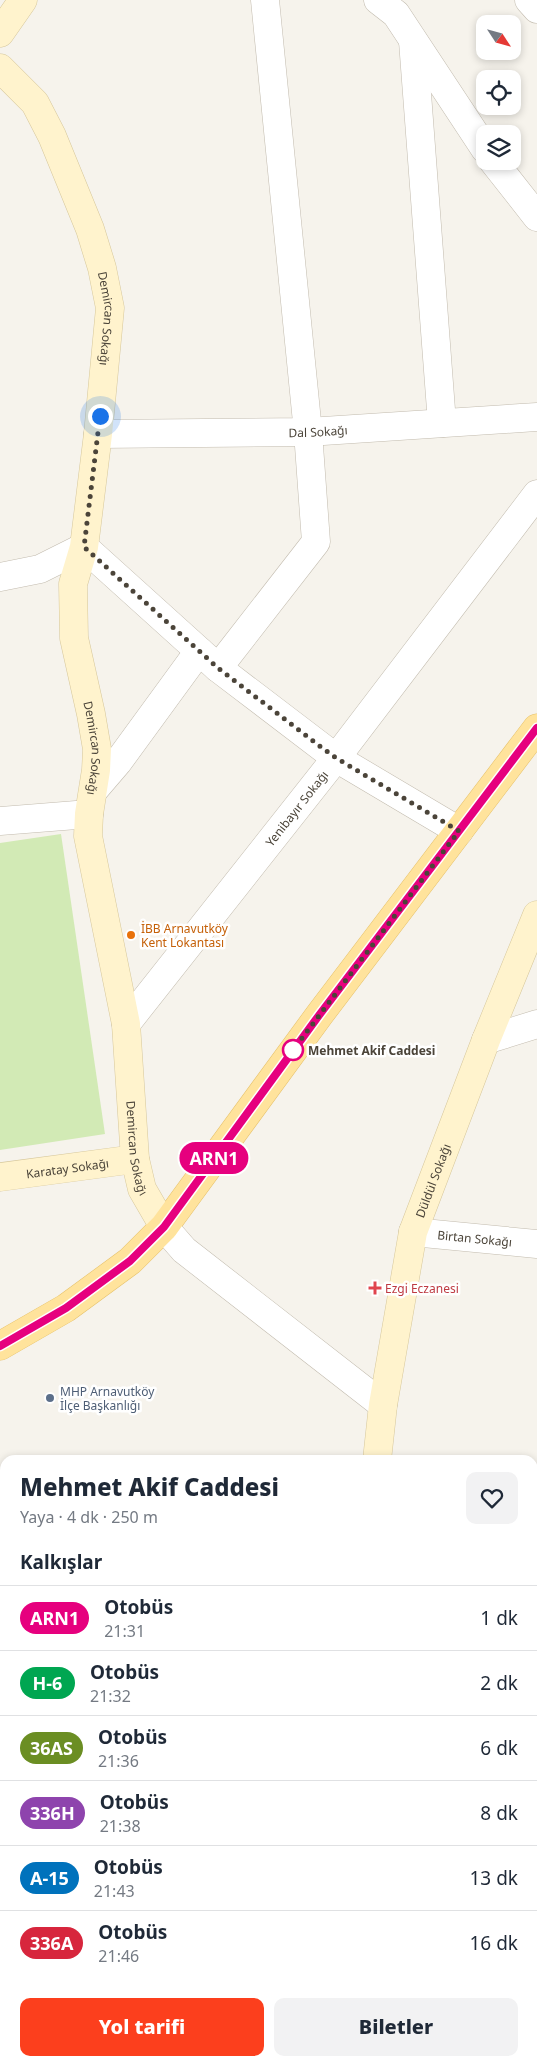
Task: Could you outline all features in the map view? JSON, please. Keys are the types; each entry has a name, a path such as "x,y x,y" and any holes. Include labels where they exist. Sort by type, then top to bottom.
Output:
{"main road":[{"path":"0,32 23,0"},
{"name":"Demircan Sokağı","path":"0,68 34,103 52,136 86,220 102,268 110,308 108,344 84,547 73,584 72,609 74,638 97,749 88,836 126,1024 135,1159 142,1189 164,1227"},
{"path":"0,1346 66,1308 130,1261 164,1227 320,1014 537,728"},
{"name":"Düldül Sokağı","path":"378,1455 383,1405 413,1232 486,1040 537,915"},
{"name":"Karatay Sokağı","path":"0,1177 135,1159"}],"street":[{"path":"0,821 91,802 118,762 316,542 308,432 265,0"},
{"path":"378,0 396,14 476,136"},
{"path":"529,0 537,9"},
{"path":"413,41 442,423"},
{"path":"500,170 537,217"},
{"name":"Dal Sokağı","path":"98,434 308,432 537,417"},
{"name":"Yenibayır Sokağı","path":"126,1024 336,758 537,494"},
{"path":"0,577 40,569 84,547 208,660 336,758 459,831"},
{"path":"486,1040 537,1024"},
{"name":"Demircan Sokağı","path":"164,1227 184,1250 383,1405"},
{"name":"Birtan Sokağı","path":"413,1232 537,1244"}],"green space":[{"path":"61,834 105,1134 0,1150 0,843"}],"bus line":[{"name":"ARN1","path":"0,1346 66,1308 130,1261 164,1227 320,1014 537,728"}],"place":[{"name":"İBB Arnavutköy Kent Lokantası","path":"131,935"},
{"name":"Mehmet Akif Caddesi","path":"293,1050"},
{"name":"Ezgi Eczanesi","path":"375,1288"},
{"name":"MHP Arnavutköy İlçe Başkanlığı","path":"50,1398"}],"route":[{"path":"100,416 84,547 218,668 321,747 336,758 459,831 293,1050"}]}
